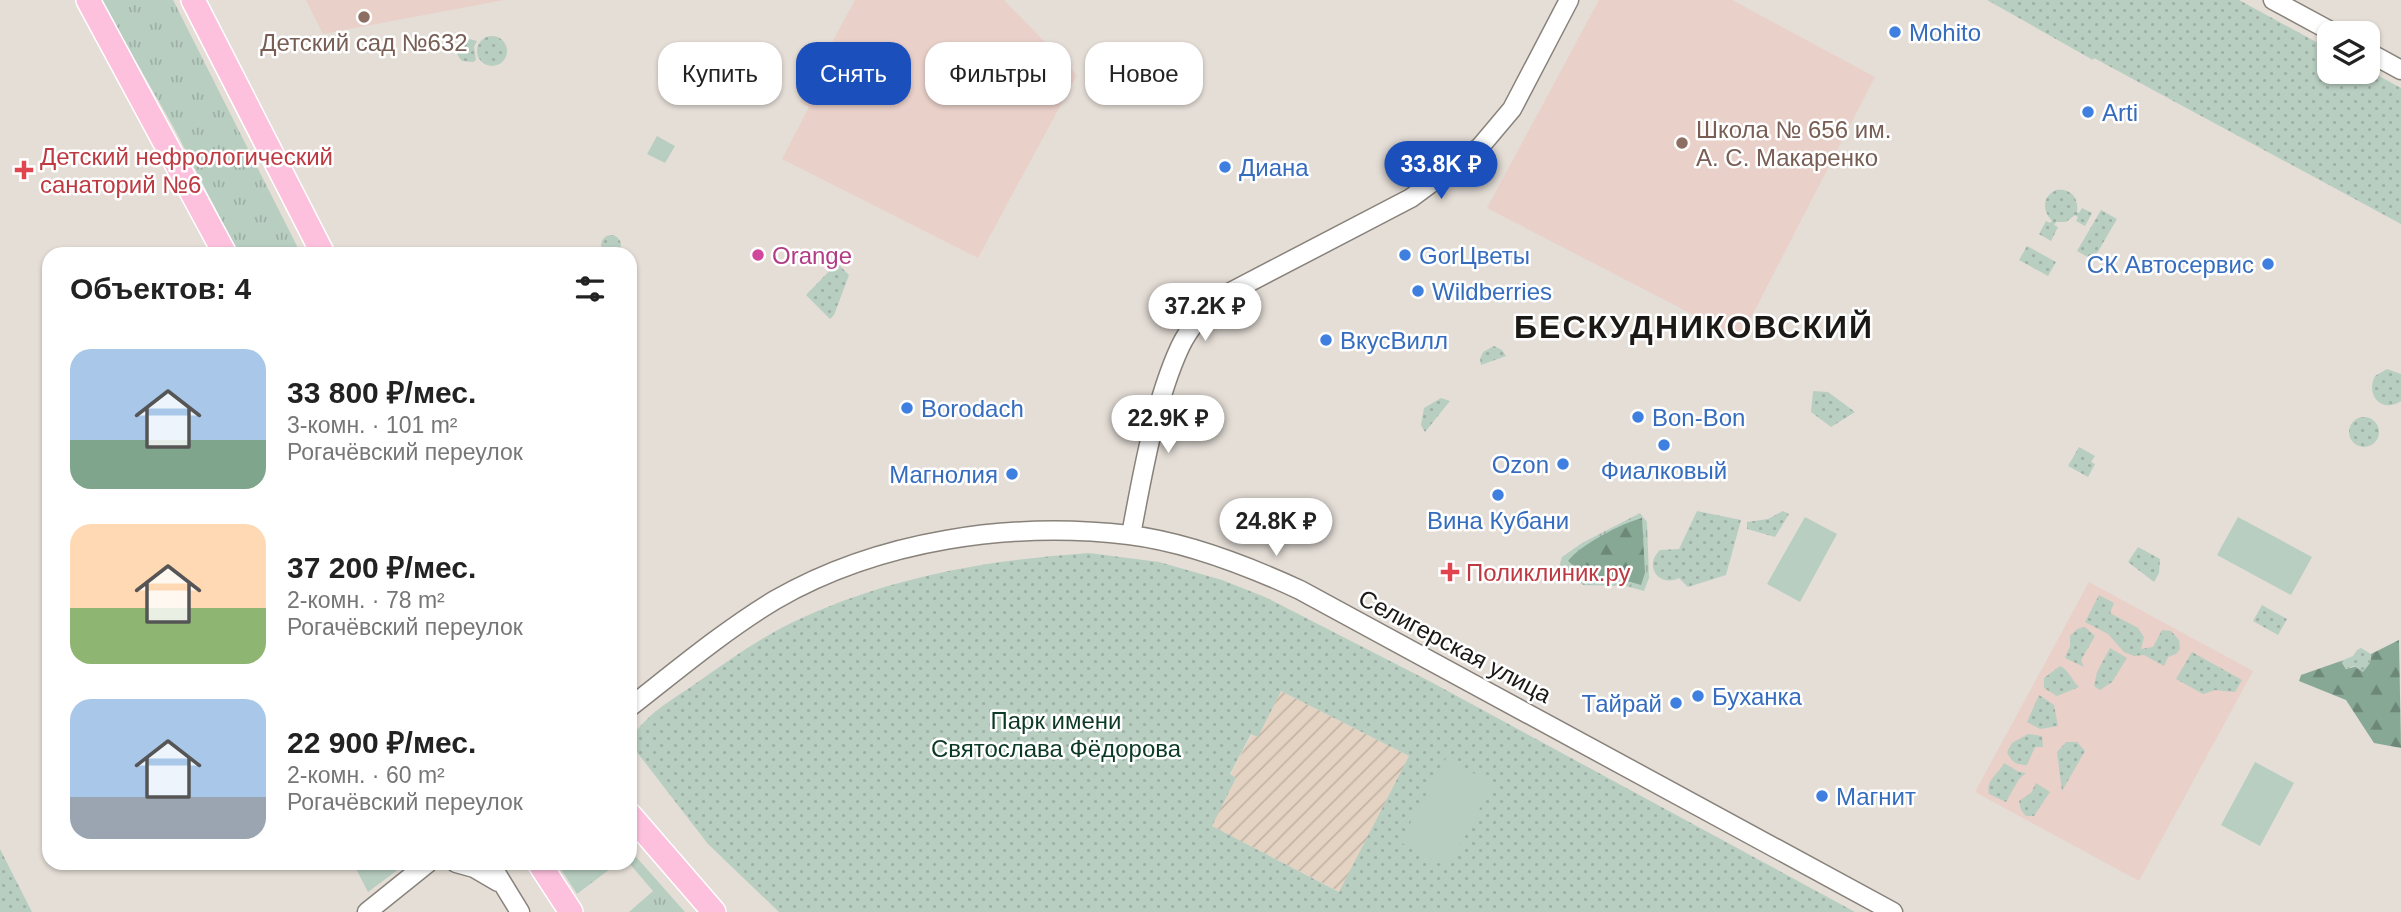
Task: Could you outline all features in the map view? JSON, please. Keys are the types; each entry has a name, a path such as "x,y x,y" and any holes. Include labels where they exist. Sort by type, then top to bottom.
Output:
{"main road":[{"path":"88,0 221,247"},
{"path":"193,0 320,247"},
{"path":"637,823 714,912"},
{"path":"544,870 571,912"}],"street":[{"path":"1131,535 1166,385 1181,345 1200,317 1221,297 1411,198 1480,147 1512,108 1569,0"},
{"path":"2273,0 2317,24"},
{"path":"2380,59 2401,70"},
{"name":"Селигерская улица","path":"637,702 776,600 859,563 893,552 976,535 1065,531 1131,535 1239,564 1300,590 1893,912"},
{"path":"367,912 420,870"},
{"path":"477,870 501,884"},
{"path":"494,870 520,912"}],"shaded area":[{"name":"Детский сад №632","path":"306,0 504,0 323,34"},
{"path":"855,0 1004,0 1045,42 925,42 925,105 1061,105 978,258 782,159 809,107 805,105 911,105 911,42 832,42"},
{"name":"Школа № 656 им. А. С. Макаренко","path":"1599,0 1732,0 1875,77 1740,339 1487,208"},
{"path":"1071,69 1077,75 1071,86"},
{"path":"2089,582 2253,671 2139,881 1975,792"},
{"path":"1281,691 1409,756 1340,892 1211,826 1236,778 1230,775 1252,734 1258,736"}],"green space":[{"path":"101,0 173,0 297,247 235,247 174,128"},
{"path":"1987,0 2239,0 2317,42 2317,84 2380,84 2380,77 2401,88 2401,224 2094,58 2093,60"},
{"path":"492,36 503,40 507,51 503,62 492,66 481,62 477,51 481,40"},
{"path":"465,38 477,41 474,47 476,60 473,62 462,61 457,52 458,46"},
{"path":"657,136 675,146 665,163 647,154"},
{"path":"2056,190 2073,195 2077,202 2077,212 2082,208 2092,213 2085,226 2076,221 2078,217 2075,215 2066,222 2056,222 2054,225 2058,227 2051,241 2039,234 2046,221 2052,221 2046,212 2045,204 2048,196"},
{"path":"2101,210 2117,219 2093,260 2077,251"},
{"path":"607,236 615,236 620,241 620,247 602,247 602,241"},
{"path":"2027,246 2056,262 2048,276 2019,260"},
{"path":"837,263 849,275 830,319 806,295"},
{"path":"1494,346 1506,356 1481,365 1483,352"},
{"path":"2387,369 2401,374 2401,401 2388,405 2377,400 2372,390 2375,376"},
{"path":"1813,391 1828,392 1855,412 1831,427 1811,412"},
{"path":"1441,398 1450,401 1425,432 1421,425 1424,408"},
{"path":"2364,417 2370,418 2378,426 2378,438 2370,446 2364,447 2358,446 2350,438 2349,432 2350,426 2358,418"},
{"path":"2079,447 2095,456 2091,462 2095,464 2088,477 2068,466"},
{"path":"1697,511 1741,520 1726,575 1688,587 1679,578 1660,578 1653,569 1655,556 1660,550 1679,549"},
{"path":"1783,511 1789,514 1775,537 1747,529 1747,522 1768,519"},
{"path":"1640,513 1647,522 1649,578 1644,591 1626,586 1583,585 1559,567 1562,557 1582,543"},
{"path":"1805,517 1837,534 1800,602 1767,584"},
{"path":"2238,517 2312,557 2291,595 2217,555"},
{"path":"1642,518 1645,573 1641,585 1613,577 1588,579 1568,561 1602,535"},
{"path":"2138,547 2160,559 2159,573 2154,582 2128,562"},
{"name":"Парк имени Святослава Фёдорова","path":"1089,553 1159,562 1222,580 1265,597 1431,682 1855,912 779,912 708,844 637,752 637,731 643,723 659,709 775,631 873,591 944,572 1015,560","holes":["1281,691 1409,756 1339,892 1212,826 1236,778 1230,774 1251,734 1258,737"]},
{"path":"2099,595 2114,603 2110,613 2138,628 2144,637 2141,649 2153,647 2162,630 2171,631 2179,640 2180,649 2168,657 2164,666 2144,655 2134,656 2124,652 2108,634 2085,622"},
{"path":"2262,605 2287,619 2278,635 2253,621"},
{"path":"2085,627 2095,636 2081,660 2084,667 2065,658 2070,646 2070,636 2077,629"},
{"path":"2399,640 2401,748 2374,743 2346,700 2299,681 2301,675 2341,661 2346,669 2370,663 2371,654"},
{"path":"2110,648 2127,658 2112,682 2100,690 2094,686 2097,672"},
{"path":"2361,648 2371,654 2370,663 2363,672 2354,666 2346,669 2341,661 2353,656"},
{"path":"2192,652 2242,680 2235,692 2215,690 2203,694 2176,679"},
{"path":"2060,666 2079,687 2057,696 2044,688 2044,678"},
{"path":"2039,695 2054,705 2058,726 2040,729 2027,722"},
{"path":"2028,734 2042,736 2043,747 2035,747 2027,765 2017,764 2007,752 2012,743"},
{"path":"2066,742 2077,742 2085,751 2062,791 2057,752"},
{"path":"1446,758 1493,784 1448,868 1400,842"},
{"path":"2255,762 2294,783 2260,846 2221,825"},
{"path":"2004,763 2026,773 2019,779 2006,802 1989,794 1988,789 1990,781"},
{"path":"2036,783 2050,792 2034,816 2026,816 2019,801 2031,793"},
{"path":"0,849 32,912 0,912"},
{"path":"637,858 685,912 629,912 653,891 635,870"},
{"path":"357,870 398,870 368,892"},
{"path":"562,870 609,870 577,894"}],"place":[{"name":"Детский сад №632","path":"364,17"},
{"name":"Mohito","path":"1895,32"},
{"name":"Arti","path":"2088,112"},
{"name":"Школа № 656 им. А. С. Макаренко","path":"1682,143"},
{"name":"Диана","path":"1225,167"},
{"name":"Детский нефрологический санаторий №6","path":"24,170"},
{"name":"Orange","path":"758,255"},
{"name":"GorЦветы","path":"1405,255"},
{"name":"СК Автосервис","path":"2268,264"},
{"name":"Wildberries","path":"1418,291"},
{"name":"ВкусВилл","path":"1326,340"},
{"name":"Borodach","path":"907,408"},
{"name":"Bon-Bon","path":"1638,417"},
{"name":"Фиалковый","path":"1664,445"},
{"name":"Ozon","path":"1563,464"},
{"name":"Магнолия","path":"1012,474"},
{"name":"Вина Кубани","path":"1498,495"},
{"name":"Поликлиник.ру","path":"1450,572"},
{"name":"Буханка","path":"1698,696"},
{"name":"Тайрай","path":"1676,703"},
{"name":"Магнит","path":"1822,796"}],"district":[{"name":"БЕСКУДНИКОВСКИЙ","path":"1694,327"}]}
